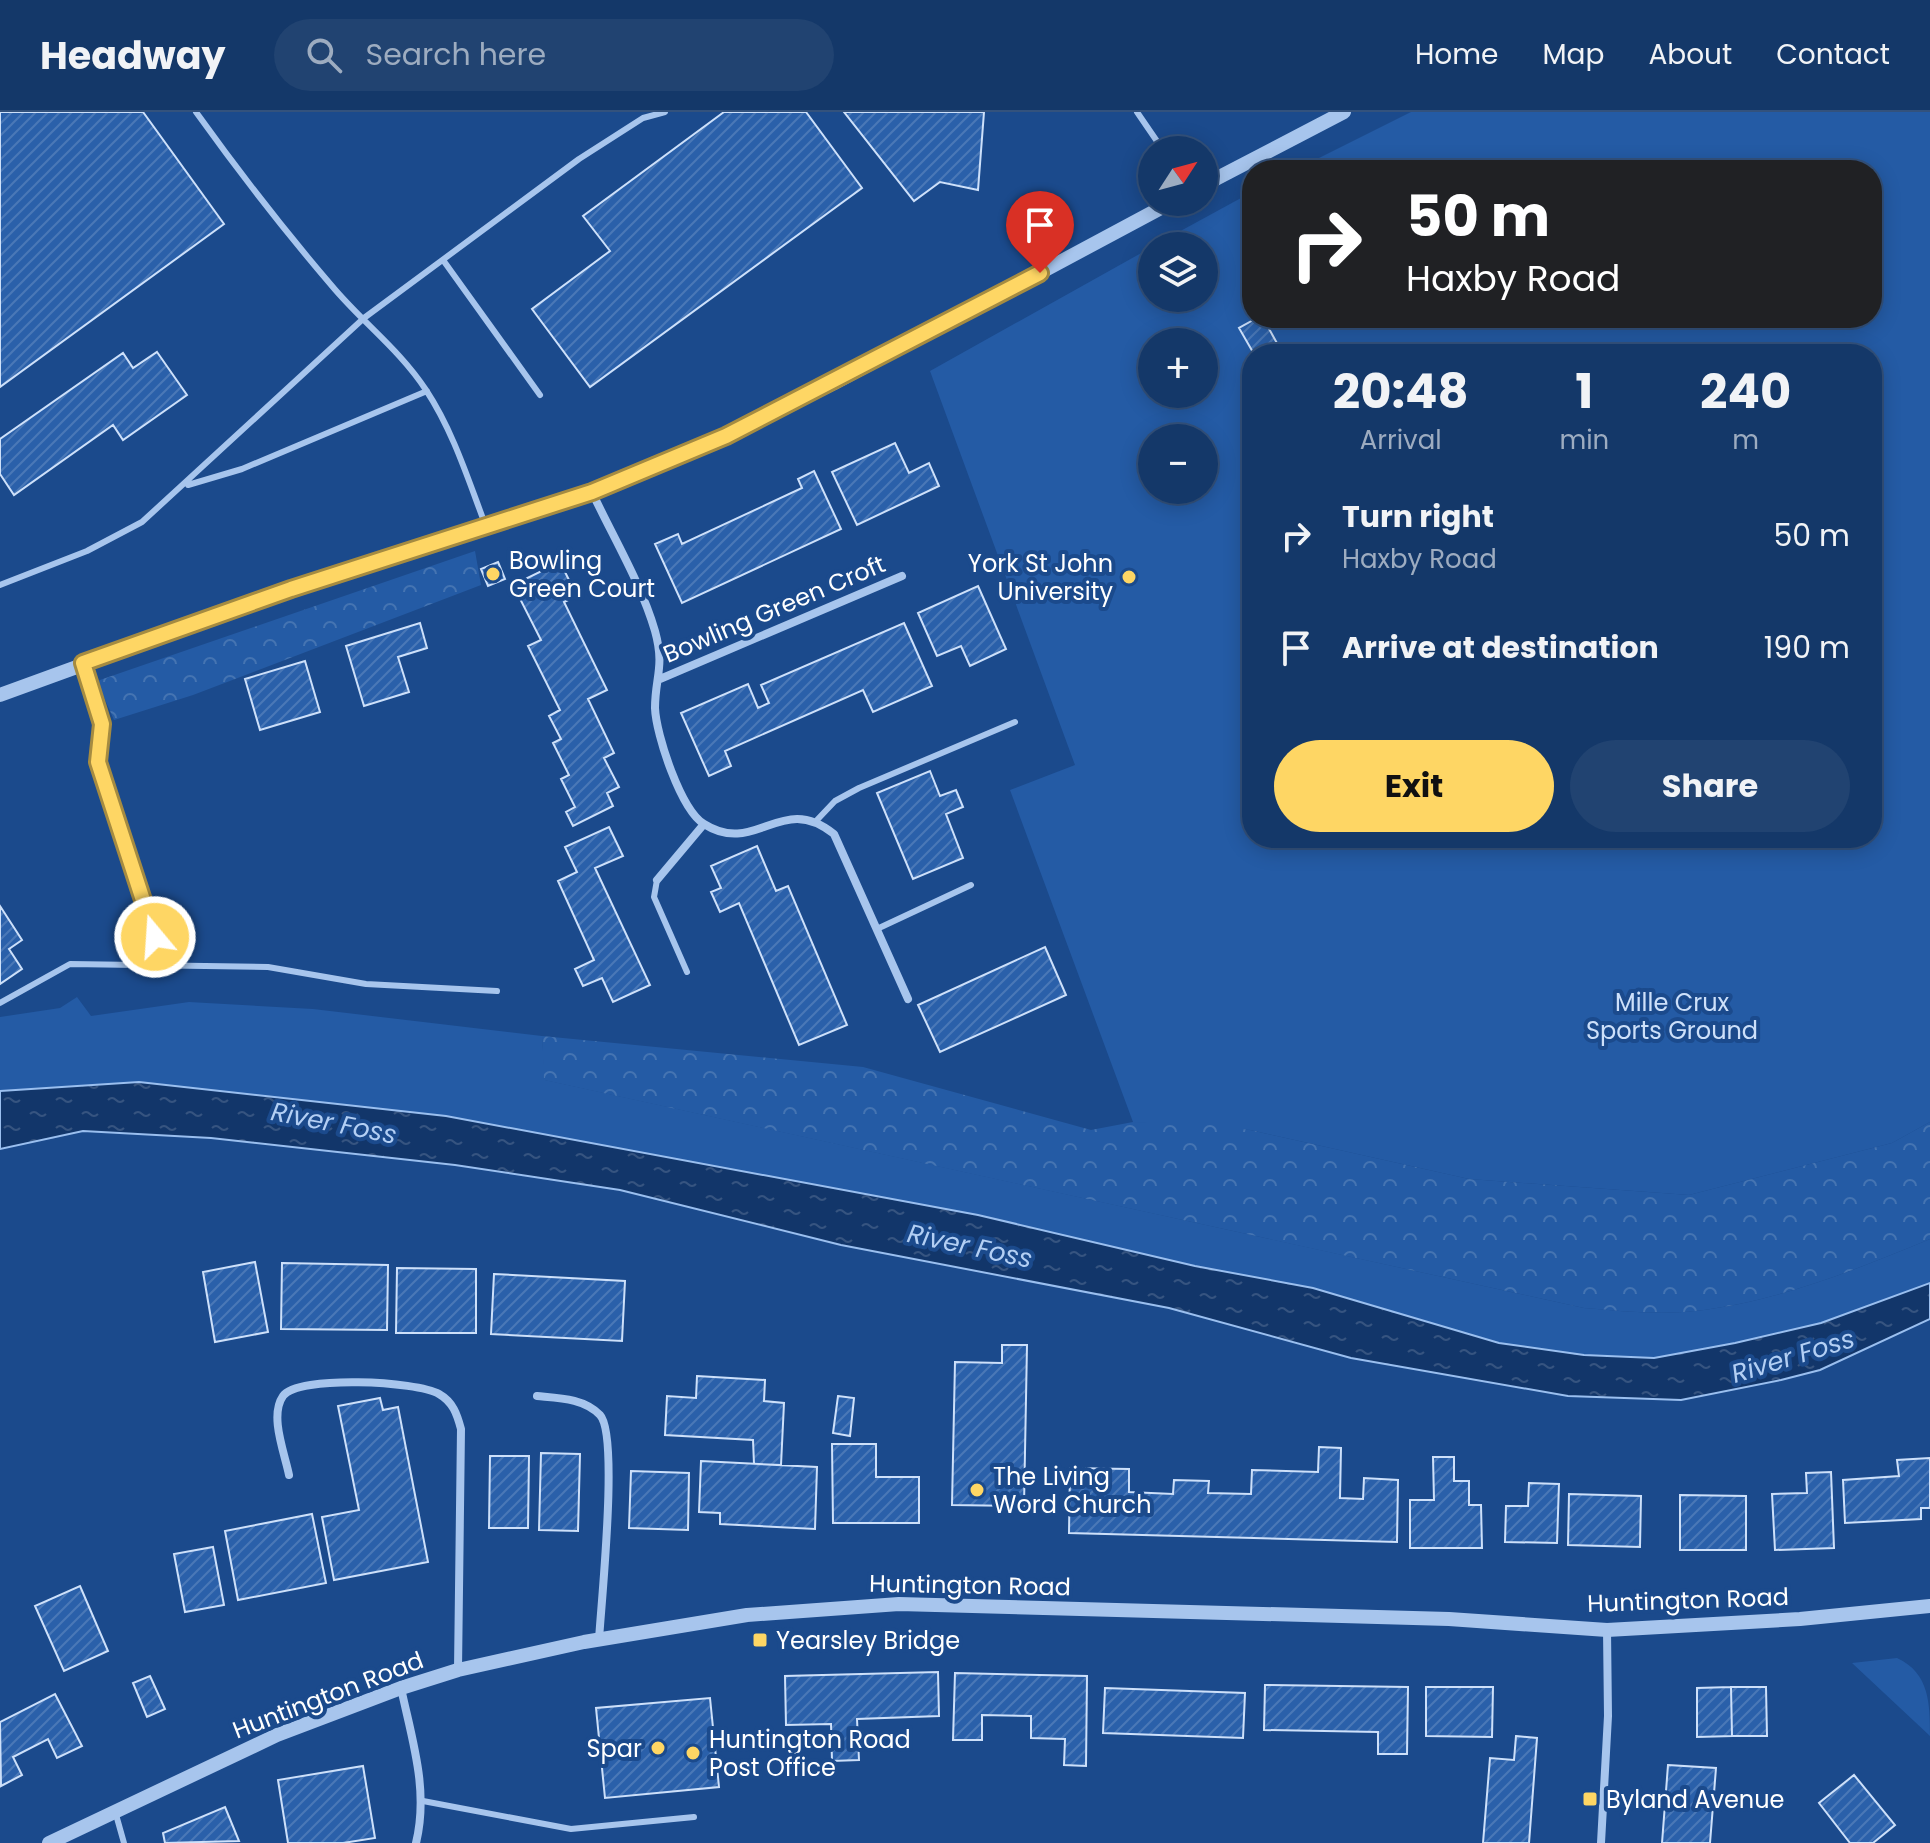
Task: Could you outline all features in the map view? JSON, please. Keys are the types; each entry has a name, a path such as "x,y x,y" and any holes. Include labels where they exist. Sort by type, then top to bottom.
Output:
{"street":[{"path":"1252,160 1344,112"},
{"path":"1218,178 1242,165"},
{"path":"0,695 291,589 592,492 726,436 821,390 1146,216"},
{"path":"592,492 653,626 661,653 655,705 657,731 684,798 704,824 744,834 798,816 817,820 834,834 879,928 908,999"},
{"name":"Bowling Green Croft","path":"660,679 902,576"},
{"path":"657,880 704,824"},
{"path":"289,1475 277,1415 282,1397 292,1388 358,1383 426,1387 443,1395 455,1408 461,1429 458,1670"},
{"path":"537,1396 570,1399 590,1406 603,1417 607,1428 609,1479 599,1640"},
{"name":"Huntington Road","path":"49,1843 277,1735 401,1688 458,1670 599,1640 761,1614 899,1604 1449,1619 1607,1630 1800,1619 1930,1606"},
{"path":"1601,1843 1607,1745 1607,1630"},
{"path":"401,1688 423,1801 416,1843"}],"lane":[{"path":"196,112 255,193 334,289 394,348 427,391 451,437 487,528"},
{"path":"0,585 87,551 142,522 185,486 364,318 579,159 643,118 662,112"},
{"path":"1137,112 1153,136"},
{"path":"443,260 540,395"},
{"path":"185,486 242,469 427,391"},
{"path":"83,663 102,724 98,762 164,966"},
{"path":"817,820 835,801 859,788 1015,722"},
{"path":"657,880 654,897 687,972"},
{"path":"879,928 971,885"},
{"path":"0,1003 70,964 268,967 366,984 497,991"},
{"path":"423,1801 571,1829 694,1817"},
{"path":"115,1811 124,1843"}],"green space":[{"name":"Mille Crux Sports Ground","path":"1411,112 1930,112 1930,1122 1892,1143 1689,1195 1469,1179 1250,1130 1133,1122 1010,790 1075,765 930,371 1138,255 1138,312 1218,312 1218,232 1179,232 1208,216 1218,216 1218,211 1242,197 1242,328 1882,328 1882,160 1315,160"},
{"path":"475,551 481,585 193,695 114,720 97,681"},
{"path":"77,997 91,1016 189,1002 313,1009 542,1036 545,1080 1584,1308 1667,1313 1726,1307 1815,1283 1930,1239 1930,1283 1821,1323 1654,1358 1584,1355 1499,1343 1313,1288 1195,1266 978,1215 446,1116 139,1082 0,1091 0,1017 60,1008"},
{"path":"542,1036 863,1067 1091,1130 1133,1122 1196,1123 1250,1130 1469,1179 1689,1195 1892,1143 1930,1122 1930,1239 1815,1283 1726,1307 1667,1313 1584,1308 544,1080"},
{"path":"1897,1658 1908,1664 1922,1681 1928,1702 1930,1736 1852,1663"}],"water":[{"name":"River Foss","path":"139,1082 446,1116 978,1215 1195,1266 1313,1288 1499,1343 1584,1355 1654,1358 1735,1343 1821,1323 1930,1283 1930,1319 1820,1370 1781,1380 1681,1400 1568,1396 1351,1358 1169,1308 841,1245 620,1190 455,1165 211,1138 83,1131 0,1149 0,1091"}],"building":[{"path":"0,112 143,112 224,224 0,387"},
{"path":"724,112 806,112 862,188 590,387 532,309 610,251 583,216"},
{"path":"844,112 984,112 978,190 940,182 914,201"},
{"path":"1239,328 1269,328 1277,344 1248,344"},
{"path":"157,352 187,395 123,440 113,425 14,495 0,474 0,439 123,353 133,368"},
{"path":"895,443 909,473 929,463 939,486 857,525 832,472"},
{"path":"814,471 841,529 682,603 655,544 678,534 682,544 802,488 798,479"},
{"name":"Bowling Green Court","path":"498,562 505,579 488,586 481,569"},
{"path":"560,562 577,596 564,602 607,690 588,699 614,753 604,758 619,787 607,793 613,806 573,826 566,812 575,807 561,779 569,775 553,743 561,739 549,716 560,710 528,646 541,640 513,585"},
{"path":"978,586 1006,649 970,666 961,646 937,656 918,613"},
{"path":"420,623 427,648 398,657 409,692 364,706 346,646"},
{"path":"904,623 932,686 873,712 863,690 725,751 731,766 709,776 681,713 748,684 758,708 769,703 761,685"},
{"path":"305,661 320,712 260,730 245,679"},
{"path":"930,771 940,796 956,790 963,807 946,814 963,858 913,879 877,793"},
{"path":"609,827 623,856 595,868 650,985 613,1002 602,978 583,986 575,969 594,960 558,881 577,872 565,847"},
{"path":"757,846 776,891 788,886 847,1025 799,1045 739,903 720,912 711,892 721,888 711,866"},
{"path":"0,906 22,940 9,949 22,969 0,984"},
{"path":"1045,947 1066,995 940,1052 918,1005"},
{"path":"255,1262 268,1332 215,1342 203,1272"},
{"path":"282,1263 388,1265 387,1330 281,1329"},
{"path":"397,1268 476,1269 476,1333 396,1333"},
{"path":"494,1274 625,1281 622,1341 491,1334"},
{"path":"1002,1345 1027,1345 1024,1506 952,1505 955,1362 1002,1363"},
{"path":"697,1376 765,1380 764,1401 784,1403 781,1465 754,1464 753,1440 665,1435 667,1396 696,1398"},
{"path":"838,1396 854,1398 850,1436 833,1433"},
{"path":"380,1398 383,1410 398,1407 428,1562 334,1580 322,1517 359,1510 338,1406"},
{"path":"832,1444 876,1444 876,1477 919,1477 919,1523 833,1523"},
{"path":"1319,1447 1341,1448 1340,1498 1363,1499 1364,1478 1398,1480 1397,1542 1069,1533 1070,1468 1129,1469 1129,1492 1173,1494 1174,1480 1209,1481 1208,1493 1251,1494 1252,1470 1318,1472"},
{"path":"541,1453 580,1454 578,1531 539,1530"},
{"path":"490,1456 529,1456 528,1528 489,1528"},
{"path":"1433,1457 1454,1457 1454,1481 1469,1481 1469,1505 1481,1505 1482,1548 1410,1548 1410,1500 1434,1500"},
{"path":"1930,1458 1930,1508 1921,1508 1921,1519 1845,1523 1843,1480 1899,1476 1897,1460"},
{"path":"701,1461 817,1467 815,1529 720,1524 720,1513 699,1512"},
{"path":"631,1471 689,1473 688,1530 629,1528"},
{"path":"1831,1472 1834,1548 1775,1550 1772,1494 1807,1493 1806,1473"},
{"path":"1529,1483 1559,1484 1557,1543 1505,1542 1506,1506 1528,1506"},
{"path":"1569,1494 1641,1496 1640,1547 1568,1545"},
{"path":"1680,1495 1746,1496 1746,1550 1680,1550"},
{"path":"312,1514 326,1583 238,1600 225,1531"},
{"path":"213,1547 224,1605 185,1612 174,1554"},
{"path":"80,1586 108,1651 64,1671 35,1606"},
{"path":"938,1672 939,1716 857,1719 859,1760 832,1761 831,1724 786,1725 785,1676"},
{"path":"955,1673 1087,1676 1086,1766 1064,1765 1065,1739 1031,1738 1031,1716 982,1715 982,1740 953,1740"},
{"path":"150,1676 165,1709 147,1717 133,1683"},
{"path":"1265,1685 1408,1687 1407,1754 1378,1754 1378,1732 1264,1730"},
{"path":"1426,1687 1493,1687 1492,1737 1426,1736"},
{"path":"1731,1687 1766,1687 1767,1736 1732,1736"},
{"path":"1731,1687 1732,1736 1697,1737 1697,1688"},
{"path":"1105,1688 1245,1693 1243,1738 1103,1733"},
{"path":"55,1694 82,1746 57,1758 48,1739 13,1757 22,1775 1,1786 0,1722"},
{"name":"Spar","path":"710,1698 719,1787 605,1798 596,1708"},
{"path":"1516,1736 1537,1738 1529,1843 1483,1843 1490,1758 1514,1760"},
{"path":"1668,1765 1716,1768 1710,1843 1662,1843"},
{"path":"363,1766 375,1838 343,1843 288,1843 278,1780"},
{"path":"1854,1775 1895,1825 1873,1843 1850,1843 1819,1803"},
{"path":"225,1807 239,1841 165,1843 163,1833"}],"place":[{"name":"Bowling Green Court","path":"493,574"},
{"name":"York St John University","path":"1129,577"},
{"name":"The Living Word Church","path":"977,1490"},
{"name":"Yearsley Bridge","path":"760,1640"},
{"name":"Spar","path":"658,1748"},
{"name":"Huntington Road Post Office","path":"693,1753"},
{"name":"Byland Avenue","path":"1590,1799"}],"route":[{"path":"155,937 98,762 102,724 83,663 291,589 592,492 726,436 834,383 1040,273"}]}
